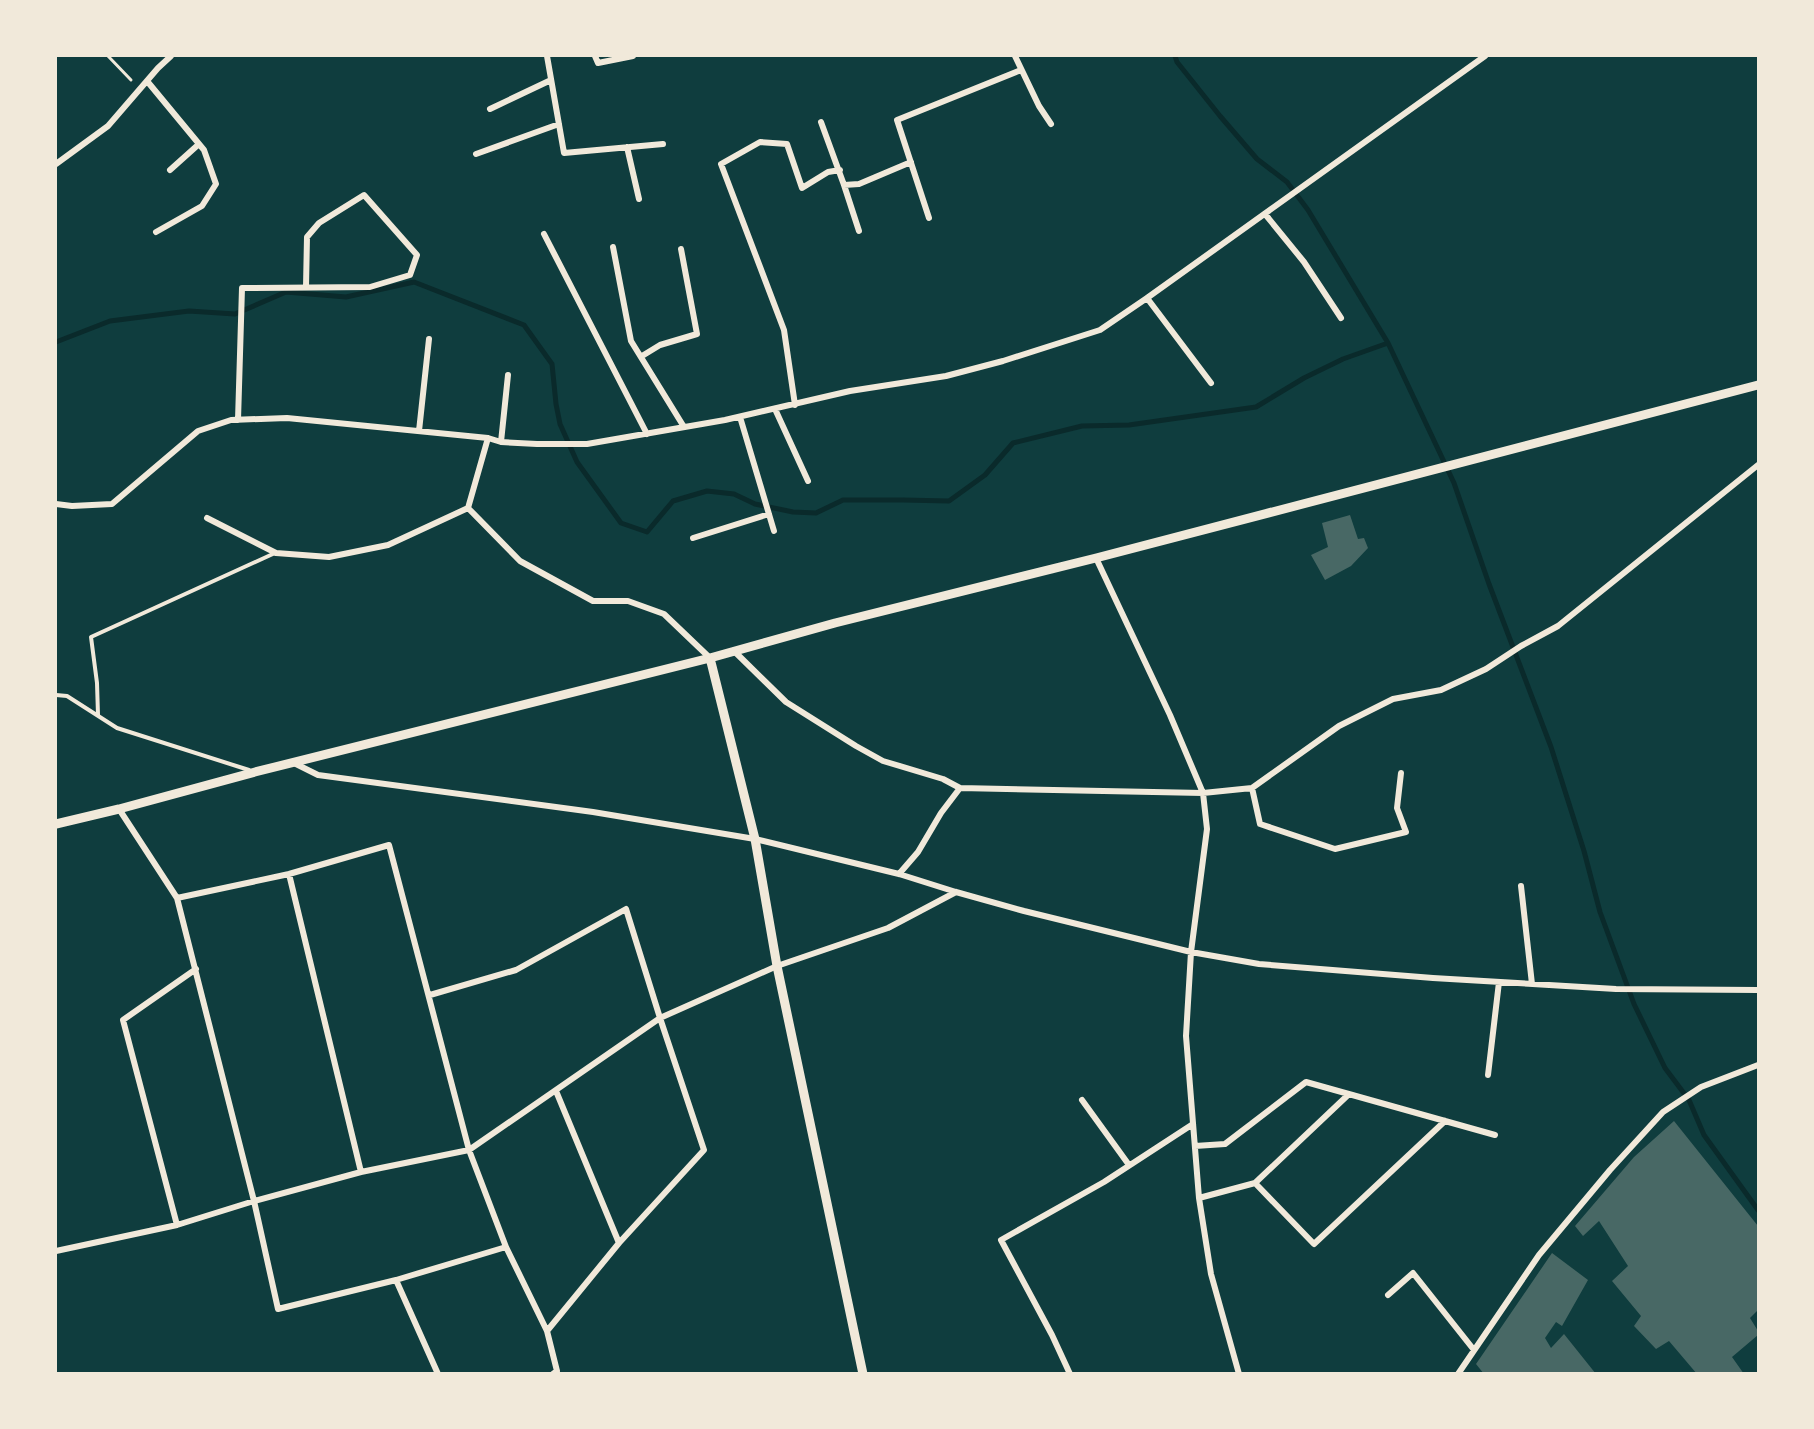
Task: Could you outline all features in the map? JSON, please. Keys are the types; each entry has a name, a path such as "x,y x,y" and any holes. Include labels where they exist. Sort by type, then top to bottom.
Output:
{"street":[{"path":"56,164 108,126 171,56"},
{"path":"547,56 564,153 663,144"},
{"path":"595,56 598,63 633,56"},
{"path":"1015,56 1039,106 1052,124"},
{"path":"56,504 72,506 112,504 198,430 231,420 287,418 488,438 501,442 587,444 740,417 850,392 946,376 1003,361 1100,330 1485,56"},
{"path":"929,218 897,120 1021,70"},
{"path":"490,109 551,80"},
{"path":"147,81 204,150 216,184 202,206 156,232"},
{"path":"821,122 840,170 859,231"},
{"path":"476,154 559,124"},
{"path":"795,405 784,330 721,164 760,142 787,144 802,188 828,172 840,170"},
{"path":"170,170 199,144"},
{"path":"627,147 639,199"},
{"path":"844,185 859,184 910,162"},
{"path":"238,420 242,288 370,287 410,275 417,255 364,195 319,223 307,237 306,287"},
{"path":"1265,214 1304,262 1341,318"},
{"path":"544,234 647,434"},
{"path":"613,247 631,340 684,427"},
{"path":"642,356 660,345 697,334 681,249"},
{"path":"1147,298 1211,383"},
{"path":"419,431 429,339"},
{"path":"501,442 508,375"},
{"path":"56,824 710,658 835,623 1096,558 1758,385"},
{"path":"775,409 808,481"},
{"path":"740,417 774,531"},
{"path":"207,518 276,553 329,557 388,544 468,508 488,438"},
{"path":"733,651 786,702 856,746 883,761 942,779 960,788 1203,793 1252,788 1339,726 1393,699 1440,690 1486,669 1521,646 1558,626 1758,465"},
{"path":"468,508 520,561 593,601 628,601 664,614 710,658 755,839 777,966 863,1374"},
{"path":"693,538 769,514"},
{"path":"1096,558 1170,715 1203,793 1207,829 1191,952 1186,1035 1199,1198 1211,1274 1239,1374"},
{"path":"294,763 318,776 593,812 755,839 899,874 956,892 1191,952 1259,964 1532,984 1758,990"},
{"path":"1252,788 1260,824 1335,849 1406,832 1397,808 1401,773"},
{"path":"899,874 918,852 941,813 960,788"},
{"path":"119,809 177,898 254,1201 278,1309 396,1280 506,1247"},
{"path":"177,898 289,874 389,845 469,1150 506,1247 547,1331 557,1371 553,1374"},
{"path":"289,874 362,1172"},
{"path":"1521,886 1532,984"},
{"path":"56,1251 177,1225 254,1201 362,1172 469,1150 660,1018 777,966 888,928 956,892"},
{"path":"430,995 516,970 626,909 704,1150 619,1243 547,1331"},
{"path":"177,1225 123,1020 196,969"},
{"path":"1488,1076 1498,982"},
{"path":"1458,1374 1539,1255 1610,1170 1663,1112 1701,1087 1758,1065"},
{"path":"1195,1146 1225,1144 1306,1082 1495,1135"},
{"path":"556,1091 619,1243"},
{"path":"1199,1198 1255,1183 1348,1095"},
{"path":"1082,1100 1129,1166"},
{"path":"1255,1183 1314,1244 1444,1121"},
{"path":"1070,1374 1052,1335 1001,1240 1104,1182 1193,1124"},
{"path":"1388,1295 1413,1273 1474,1350"},
{"path":"396,1280 438,1374"}],"lane":[{"path":"98,716 97,683 91,637 276,553"},
{"path":"56,696 67,696 117,728 255,772"}],"path":[{"path":"108,56 140,89"}],"building":[{"path":"1350,515 1358,539 1364,538 1368,548 1351,566 1325,580 1311,555 1328,547 1322,523"},
{"path":"1674,1121 1758,1226 1758,1310 1750,1318 1758,1335 1732,1357 1744,1374 1697,1374 1669,1341 1656,1349 1634,1326 1641,1316 1612,1281 1628,1266 1599,1221 1583,1236 1575,1226 1634,1157"},
{"path":"1552,1253 1588,1280 1562,1326 1556,1322 1545,1338 1551,1348 1564,1334 1596,1374 1484,1374 1476,1364"}],"waterway":[{"path":"1175,56 1177,62 1257,159 1287,182 1308,210 1388,343 1454,483 1489,584 1551,747 1584,851 1600,912 1634,1004 1665,1068 1689,1100 1704,1135 1758,1210"},
{"path":"56,342 110,321 189,311 235,314 286,292 346,297 414,282 524,325 552,364 560,424 577,462 621,523 647,532 673,501 707,491 734,494 755,504 793,512 816,513 843,500 949,501 985,475 1013,443 1082,426 1129,425 1256,407 1304,378 1343,359 1388,343"}]}
